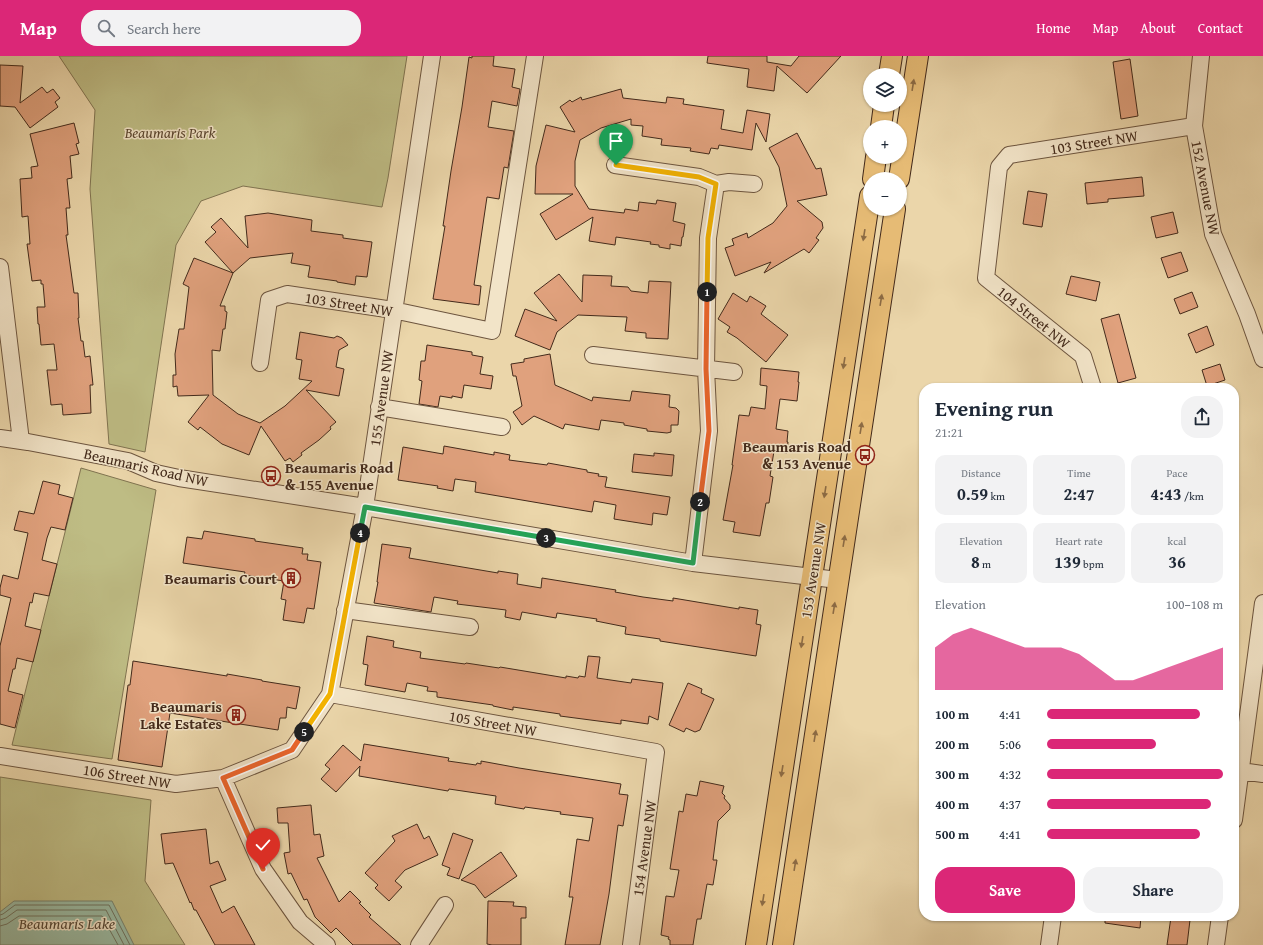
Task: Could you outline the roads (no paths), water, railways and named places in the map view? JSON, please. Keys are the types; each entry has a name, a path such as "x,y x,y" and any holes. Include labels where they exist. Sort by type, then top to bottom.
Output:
{"main road":[{"path":"890,68 892,56"},
{"path":"900,172 918,56"},
{"name":"153 Avenue NW","path":"756,945 867,216"},
{"name":"153 Avenue NW","path":"783,945 893,216"}],"street":[{"name":"155 Avenue NW","path":"223,778 292,750 330,694 365,507 393,310 412,196 432,56"},
{"name":"103 Street NW","path":"260,364 269,300 287,294 393,310 492,331 535,56"},
{"name":"152 Avenue NW","path":"1202,56 1194,126 1213,234 1247,314 1263,359"},
{"name":"103 Street NW","path":"986,278 999,167 1009,155 1194,126"},
{"path":"616,165 699,177 716,184 729,182 754,184"},
{"path":"693,563 709,431 706,369 708,238 716,184"},
{"path":"0,267 21,441"},
{"name":"104 Street NW","path":"986,278 1083,356 1091,383"},
{"path":"593,355 734,372"},
{"path":"379,407 502,427"},
{"name":"Beaumaris Road NW","path":"0,438 128,461 156,472 180,478 365,507 693,563 838,580"},
{"path":"1239,785 1263,609"},
{"path":"345,610 470,627"},
{"name":"105 Street NW","path":"330,694 656,752"},
{"name":"154 Avenue NW","path":"631,945 656,752"},
{"name":"106 Street NW","path":"0,756 176,784 223,778"},
{"path":"1241,771 1263,774"},
{"path":"223,778 263,869 300,922 327,945"},
{"path":"419,945 445,905"},
{"path":"1049,945 1052,921"},
{"path":"1216,945 1219,921"}],"water":[{"name":"Beaumaris Lake","path":"14,901 112,901 134,945 0,945 0,912"}],"place":[{"name":"Beaumaris Road & 153 Avenue","path":"865,455"},
{"name":"Beaumaris Road & 155 Avenue","path":"271,476"},
{"name":"Beaumaris Court","path":"291,578"},
{"name":"Beaumaris Lake Estates","path":"236,715"}],"park label":[{"name":"Beaumaris Park","path":"170,132"}]}
